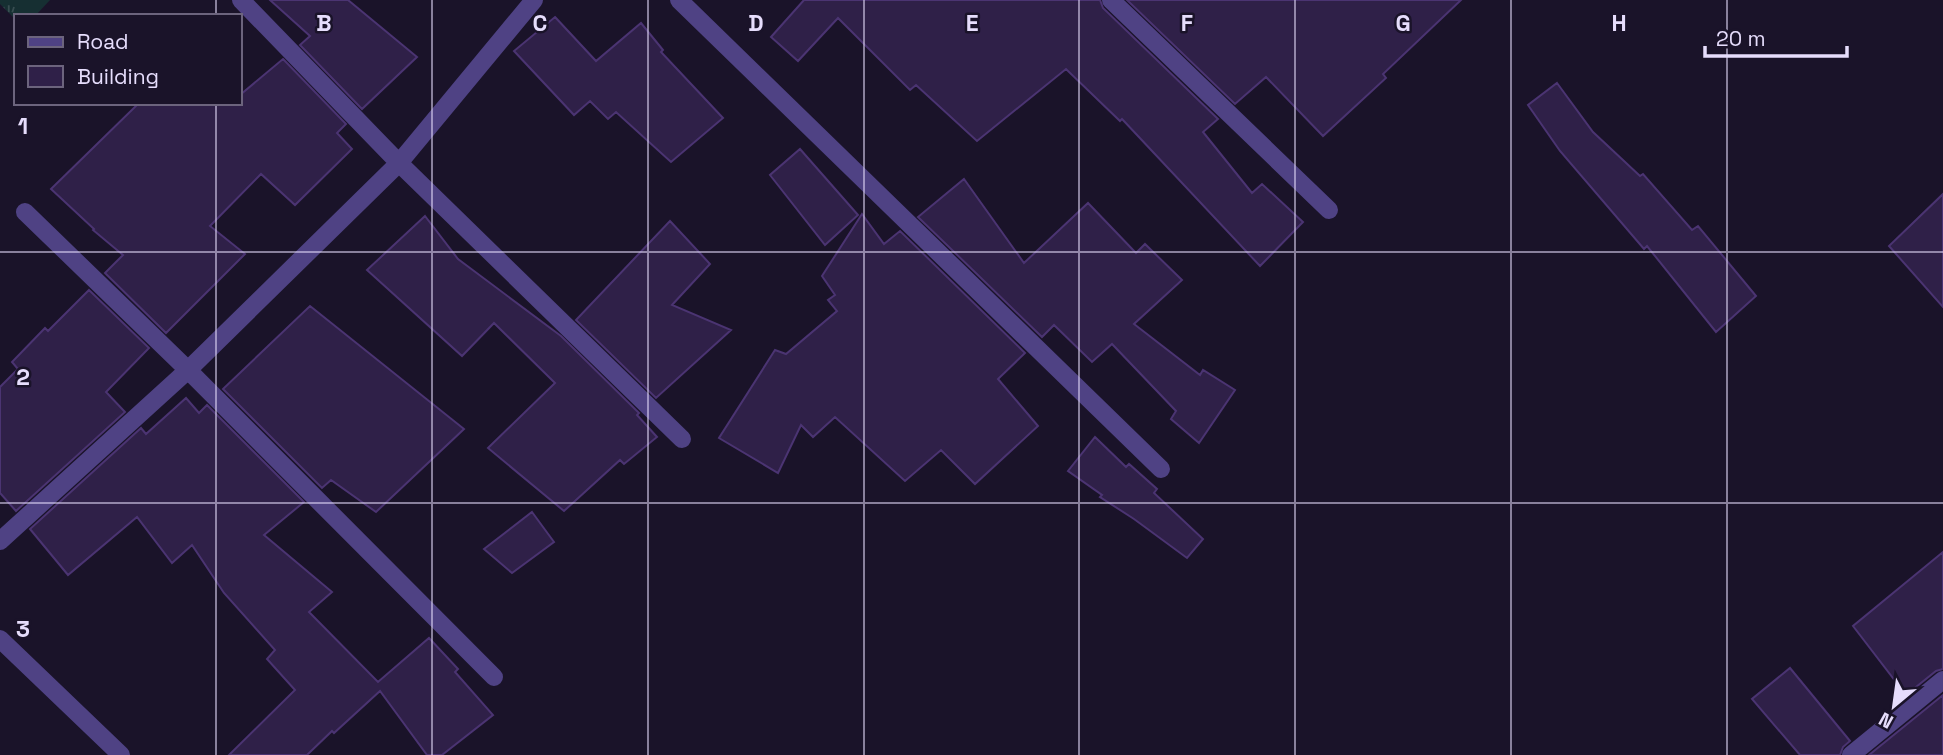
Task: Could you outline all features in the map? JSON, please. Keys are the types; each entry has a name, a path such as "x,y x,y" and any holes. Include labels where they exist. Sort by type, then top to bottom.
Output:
{"street":[{"path":"241,0 400,163 682,439"},
{"path":"0,541 188,370 400,163 534,0"},
{"path":"679,0 1161,469"},
{"path":"1111,0 1329,210"},
{"path":"25,212 188,370 494,677"},
{"path":"0,639 121,755"},
{"path":"1851,755 1943,680"}],"green space":[{"path":"0,0 50,0 37,14 14,14 14,18 0,4"}],"building":[{"path":"270,0 348,0 417,57 362,109 300,45 310,36"},
{"path":"804,0 1100,0 1103,8 1218,119 1203,132 1252,193 1262,184 1303,222 1260,266 1122,119 1120,121 1066,69 977,141 916,85 910,90 838,18 798,61 771,37"},
{"path":"1127,0 1461,0 1383,74 1386,78 1323,136 1266,77 1235,104"},
{"path":"555,17 596,61 641,23 663,50 661,52 723,118 671,162 616,112 608,119 590,101 574,115 514,51"},
{"path":"283,59 346,124 337,133 352,149 295,205 261,174 210,226 245,254 166,333 105,273 123,255 51,189 137,105 242,105 242,93"},
{"path":"1557,83 1593,132 1640,176 1643,174 1692,230 1698,226 1756,296 1716,332 1647,246 1644,249 1560,151 1528,105"},
{"path":"800,149 858,215 825,245 770,175"},
{"path":"964,179 1024,263 1088,203 1136,253 1145,244 1182,280 1134,324 1200,375 1203,370 1235,390 1199,443 1171,419 1176,411 1112,344 1092,362 1054,325 1042,337 918,217"},
{"path":"1943,194 1943,307 1889,246"},
{"path":"862,214 884,244 900,231 1025,353 998,379 1038,426 975,484 941,450 905,481 835,417 813,437 801,425 778,473 719,438 775,350 786,354 837,311 828,300 835,295 822,276"},
{"path":"425,216 458,259 561,336 639,413 637,415 657,437 624,464 620,460 564,511 488,448 555,383 494,323 462,356 367,270"},
{"path":"670,221 710,264 672,305 731,330 656,398 576,320"},
{"path":"89,290 149,348 106,392 125,412 16,511 0,493 0,387 18,369 12,362 45,328 48,331"},
{"path":"310,306 464,429 376,512 331,480 322,488 223,389"},
{"path":"186,398 199,413 207,405 304,502 264,535 332,592 309,612 378,682 429,638 458,669 455,672 493,715 442,755 427,755 380,691 307,755 229,755 295,690 267,659 275,650 224,593 192,545 172,563 137,517 68,575 30,529 141,428 146,434"},
{"path":"1095,437 1126,467 1129,464 1157,489 1154,493 1203,539 1187,558 1100,497 1102,495 1068,471"},
{"path":"532,512 554,542 512,573 484,549"},
{"path":"1943,552 1943,669 1936,671 1906,695 1853,626"},
{"path":"1790,668 1850,741 1843,747 1840,755 1800,755 1752,699"},
{"path":"1943,695 1943,755 1869,755"}]}
